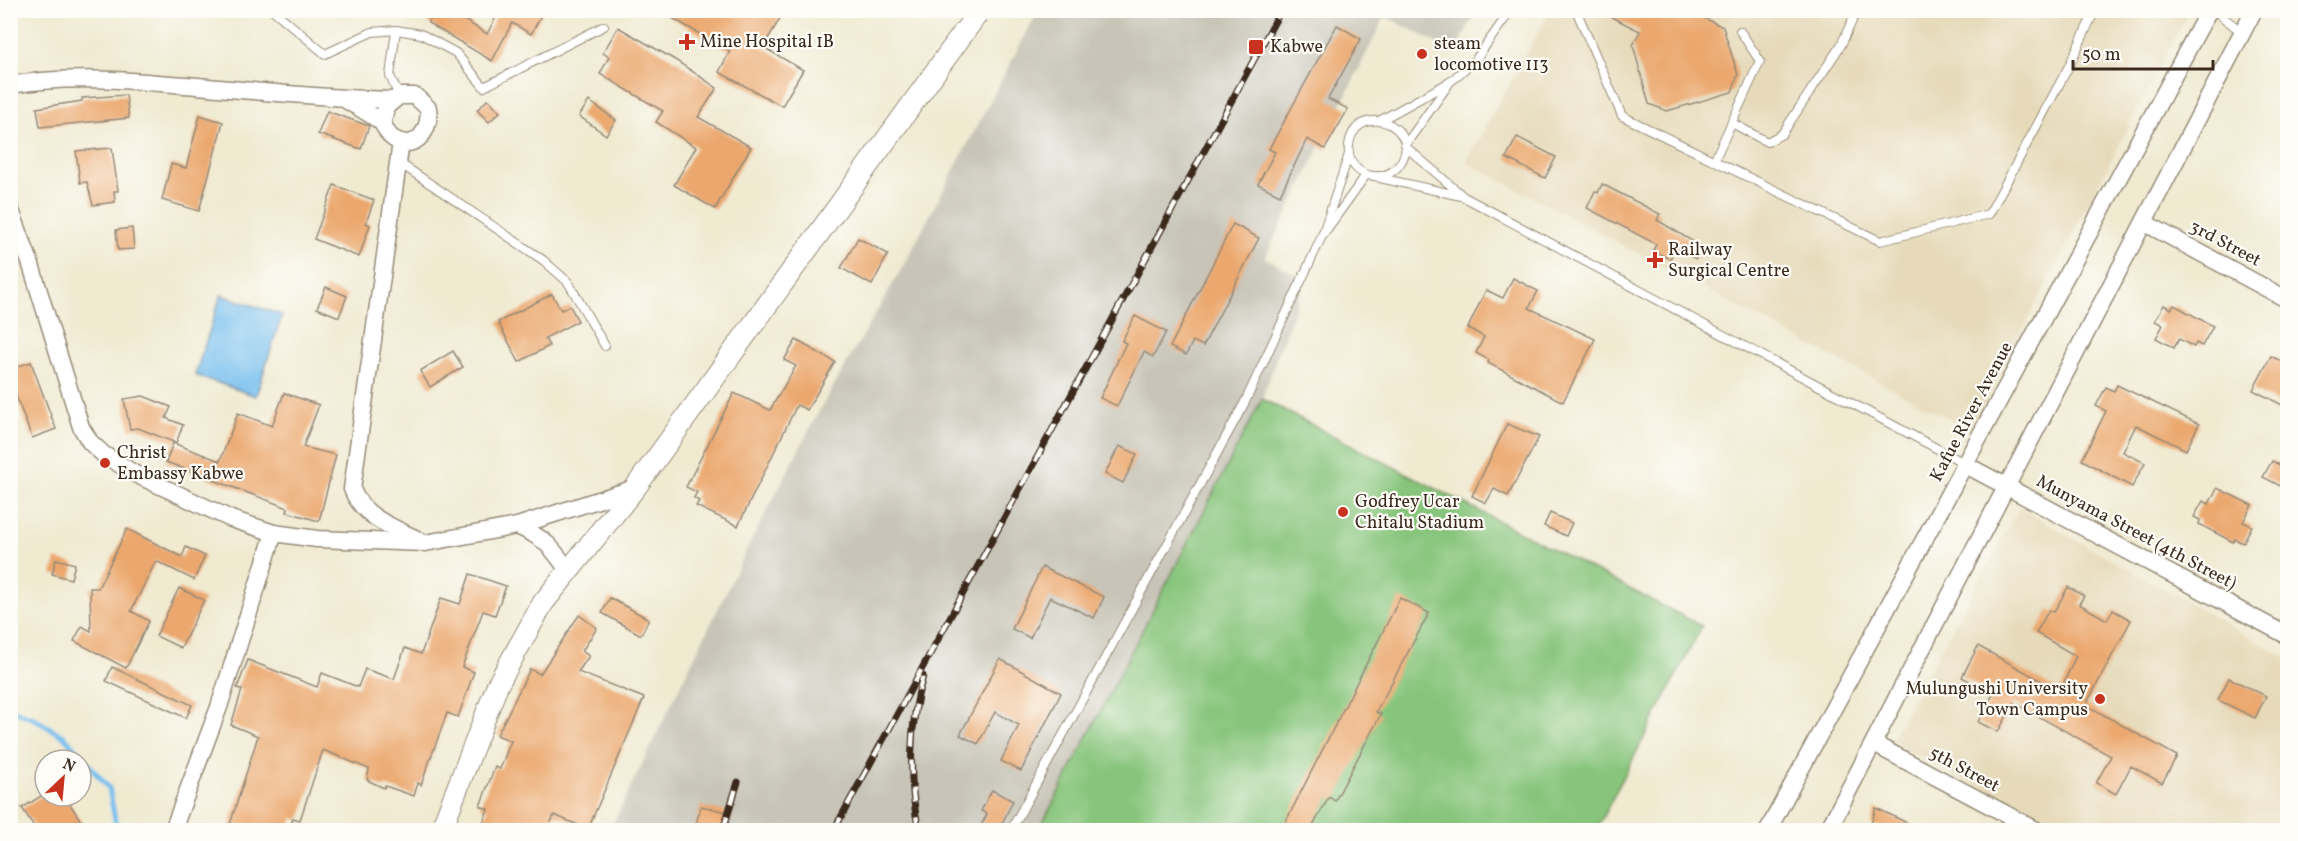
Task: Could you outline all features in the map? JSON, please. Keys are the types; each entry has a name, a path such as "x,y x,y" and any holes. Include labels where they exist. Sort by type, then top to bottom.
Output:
{"street":[{"path":"441,831 498,684 543,603 635,488 980,10"},
{"name":"Kafue River Avenue","path":"1768,831 2209,10"},
{"path":"1828,831 2254,10"},
{"path":"10,85 39,80 131,81 344,98 395,98 407,94 422,100 430,117 424,134 417,140 401,142 389,135 383,123 344,98"},
{"path":"383,123 386,107 395,98"},
{"path":"401,142 352,489 358,505 376,519 426,543"},
{"path":"10,208 30,262 81,427 90,442 135,474 231,519 274,533 317,539 426,543 517,526 635,488"},
{"name":"3rd Street","path":"2145,223 2288,300"},
{"name":"Munyama Street (4th Street)","path":"1966,465 2288,636"},
{"path":"517,526 538,535 551,546 569,573"},
{"path":"173,831 219,707 274,533"},
{"name":"5th Street","path":"1874,744 2036,831"}],"lane":[{"path":"273,10 325,54 372,32 396,30 421,34 456,53 484,87 604,26"},
{"path":"1464,197 1371,176 1353,163 1348,145 1356,129 1363,123 1381,120 1450,82 1476,59 1511,10"},
{"path":"1576,10 1622,116 1880,241 1989,214 2067,68 2095,10"},
{"path":"1731,123 1767,142 1782,134 1841,45 1857,10"},
{"path":"2214,10 2243,33"},
{"path":"395,98 390,76 396,30"},
{"path":"1714,161 1760,61 1740,31"},
{"path":"1371,176 1385,176 1401,165 1406,145 1450,82"},
{"path":"1381,120 1397,128 1406,145 1464,197 1966,465"},
{"path":"1011,831 1245,402 1322,236 1349,154"},
{"path":"398,162 543,260 568,282 605,346"},
{"path":"1322,236 1371,176"}],"shaded area":[{"path":"1038,11 1477,11 1454,52 1385,16 1265,258 1305,279 1262,399 1039,830 610,830 749,545 817,415 902,268"},
{"path":"1550,11 2189,11 1970,430 1466,162"},
{"name":"Mulungushi University Town Campus","path":"2019,508 2287,658 2287,830 2061,830 1890,741"}],"green space":[{"name":"Godfrey Ucar Chitalu Stadium","path":"1262,399 1702,626 1596,830 1039,830"}],"water":[{"path":"221,295 282,315 256,396 195,375"}],"building":[{"path":"435,10 448,10 487,34 497,15 490,10 544,10 531,34 512,23 492,61 428,23"},
{"path":"658,10 785,10 763,47 803,70 782,106 719,72 730,51"},
{"path":"1597,10 1702,10 1700,16 1723,27 1738,75 1732,92 1667,111 1649,104 1633,45 1640,31"},
{"path":"1337,25 1361,39 1328,99 1348,109 1325,149 1307,139 1280,195 1258,184 1275,152 1269,149"},
{"path":"618,27 675,60 717,88 698,117 751,147 715,209 674,185 696,147 656,122 663,111 600,74 609,57 603,53"},
{"path":"126,95 129,118 40,127 37,108 82,101 82,98"},
{"path":"488,99 500,112 489,122 477,110"},
{"path":"589,101 616,120 606,135 579,116"},
{"path":"327,111 369,126 361,149 318,134"},
{"path":"200,115 223,122 199,211 162,200 171,164 186,168"},
{"path":"1517,137 1556,157 1545,178 1506,158"},
{"path":"112,148 118,191 114,191 115,202 93,205 87,182 80,183 76,151"},
{"path":"1602,184 1660,214 1657,220 1702,247 1696,259 1675,249 1670,259 1653,251 1656,244 1587,208 1595,191 1598,193"},
{"path":"334,185 374,200 366,223 370,225 359,257 314,239"},
{"path":"1233,224 1259,238 1203,346 1193,341 1186,355 1170,347"},
{"path":"132,228 134,249 118,250 116,230"},
{"path":"858,238 888,254 872,285 841,268"},
{"path":"1513,278 1538,291 1529,308 1595,339 1563,402 1488,363 1489,360 1476,353 1484,337 1468,328 1486,290 1503,298"},
{"path":"326,287 347,296 339,317 317,308"},
{"path":"552,294 561,310 570,306 578,321 545,338 549,346 519,362 498,322"},
{"path":"2164,305 2171,309 2174,305 2213,326 2202,346 2196,343 2194,347 2179,339 2174,348 2156,338 2163,325 2155,321"},
{"path":"1135,316 1166,332 1153,357 1144,352 1117,406 1100,398 1126,343 1122,341"},
{"path":"796,340 835,362 807,410 797,405 738,526 696,506 699,501 694,498 697,492 686,487 734,393 770,410 796,366 784,360"},
{"path":"453,351 463,367 430,387 420,371"},
{"path":"2271,356 2288,365 2288,408 2253,390"},
{"path":"31,362 56,429 32,438 10,380 10,369"},
{"path":"2117,385 2199,424 2186,450 2136,425 2123,452 2145,463 2132,487 2082,460 2106,411 2096,406 2106,387 2114,391"},
{"path":"284,393 319,405 303,447 336,455 319,521 287,512 288,508 166,462 173,443 220,461 238,413 272,426"},
{"path":"143,396 171,407 166,418 183,425 176,443 138,428 130,429 124,399"},
{"path":"1507,424 1539,437 1508,496 1494,489 1486,503 1472,496"},
{"path":"1119,446 1137,454 1123,483 1105,474"},
{"path":"2272,461 2288,469 2288,490 2263,477"},
{"path":"2217,488 2252,505 2243,522 2252,526 2243,543 2235,539 2233,542 2199,524 2200,520 2194,517 2203,501 2209,504"},
{"path":"1550,513 1572,523 1566,536 1544,526"},
{"path":"127,529 182,557 186,547 205,556 194,580 156,561 131,611 149,621 126,668 74,641 82,626 91,631 90,588 98,588"},
{"path":"56,559 75,564 71,579 52,574"},
{"path":"1042,567 1104,597 1094,618 1050,597 1030,638 1012,629"},
{"path":"470,574 506,586 495,615 483,611 462,667 474,672 458,717 447,713 421,785 418,783 414,796 385,786 384,788 367,780 369,769 323,750 300,820 293,818 289,831 228,831 258,736 231,725 242,690 237,688 248,660 317,687 322,673 358,687 365,669 394,679 405,648 421,654 441,598 460,604"},
{"path":"2068,587 2084,596 2079,604 2107,620 2113,610 2131,620 2086,705 2177,756 2162,783 2131,766 2116,794 2096,783 2111,756 2014,703 1998,732 1978,722 1993,694 1962,677 1978,646 2060,691 2076,656 2036,633 2049,610 2054,612"},
{"path":"179,588 204,600 181,648 156,636"},
{"path":"610,598 649,619 641,635 602,613"},
{"path":"1400,598 1429,613 1376,712 1381,714 1335,801 1329,797 1310,831 1281,831"},
{"path":"579,615 597,628 582,651 589,656 578,672 644,698 588,829 554,815 547,831 480,831 488,809 480,806 495,767 500,769 511,741 497,735 530,669 540,674"},
{"path":"1000,659 1061,693 1021,771 1001,761 1019,725 995,712 978,744 960,735"},
{"path":"112,667 192,705 186,718 106,681"},
{"path":"2229,678 2266,696 2255,718 2218,700"},
{"path":"992,790 1013,801 998,831 978,831 987,814 981,811"},
{"path":"33,801 33,808 73,808 84,826 76,831 37,831 22,808"},
{"path":"701,806 727,812 723,831 694,831"},
{"path":"1876,808 1924,831 1887,831 1871,824"}],"waterway":[{"path":"10,710 31,717 65,737 109,788 117,830"}],"railway":[{"path":"834,830 1281,10"},
{"path":"919,830 913,793 912,753 915,713 923,676"},
{"path":"723,830 738,782"}],"place":[{"name":"Mine Hospital 1B","path":"687,42"},
{"name":"Kabwe","path":"1256,47"},
{"name":"steam locomotive 113","path":"1422,54"},
{"name":"Railway Surgical Centre","path":"1655,260"},
{"name":"Christ Embassy Kabwe","path":"105,463"},
{"name":"Godfrey Ucar Chitalu Stadium","path":"1343,512"},
{"name":"Mulungushi University Town Campus","path":"2100,699"}]}
